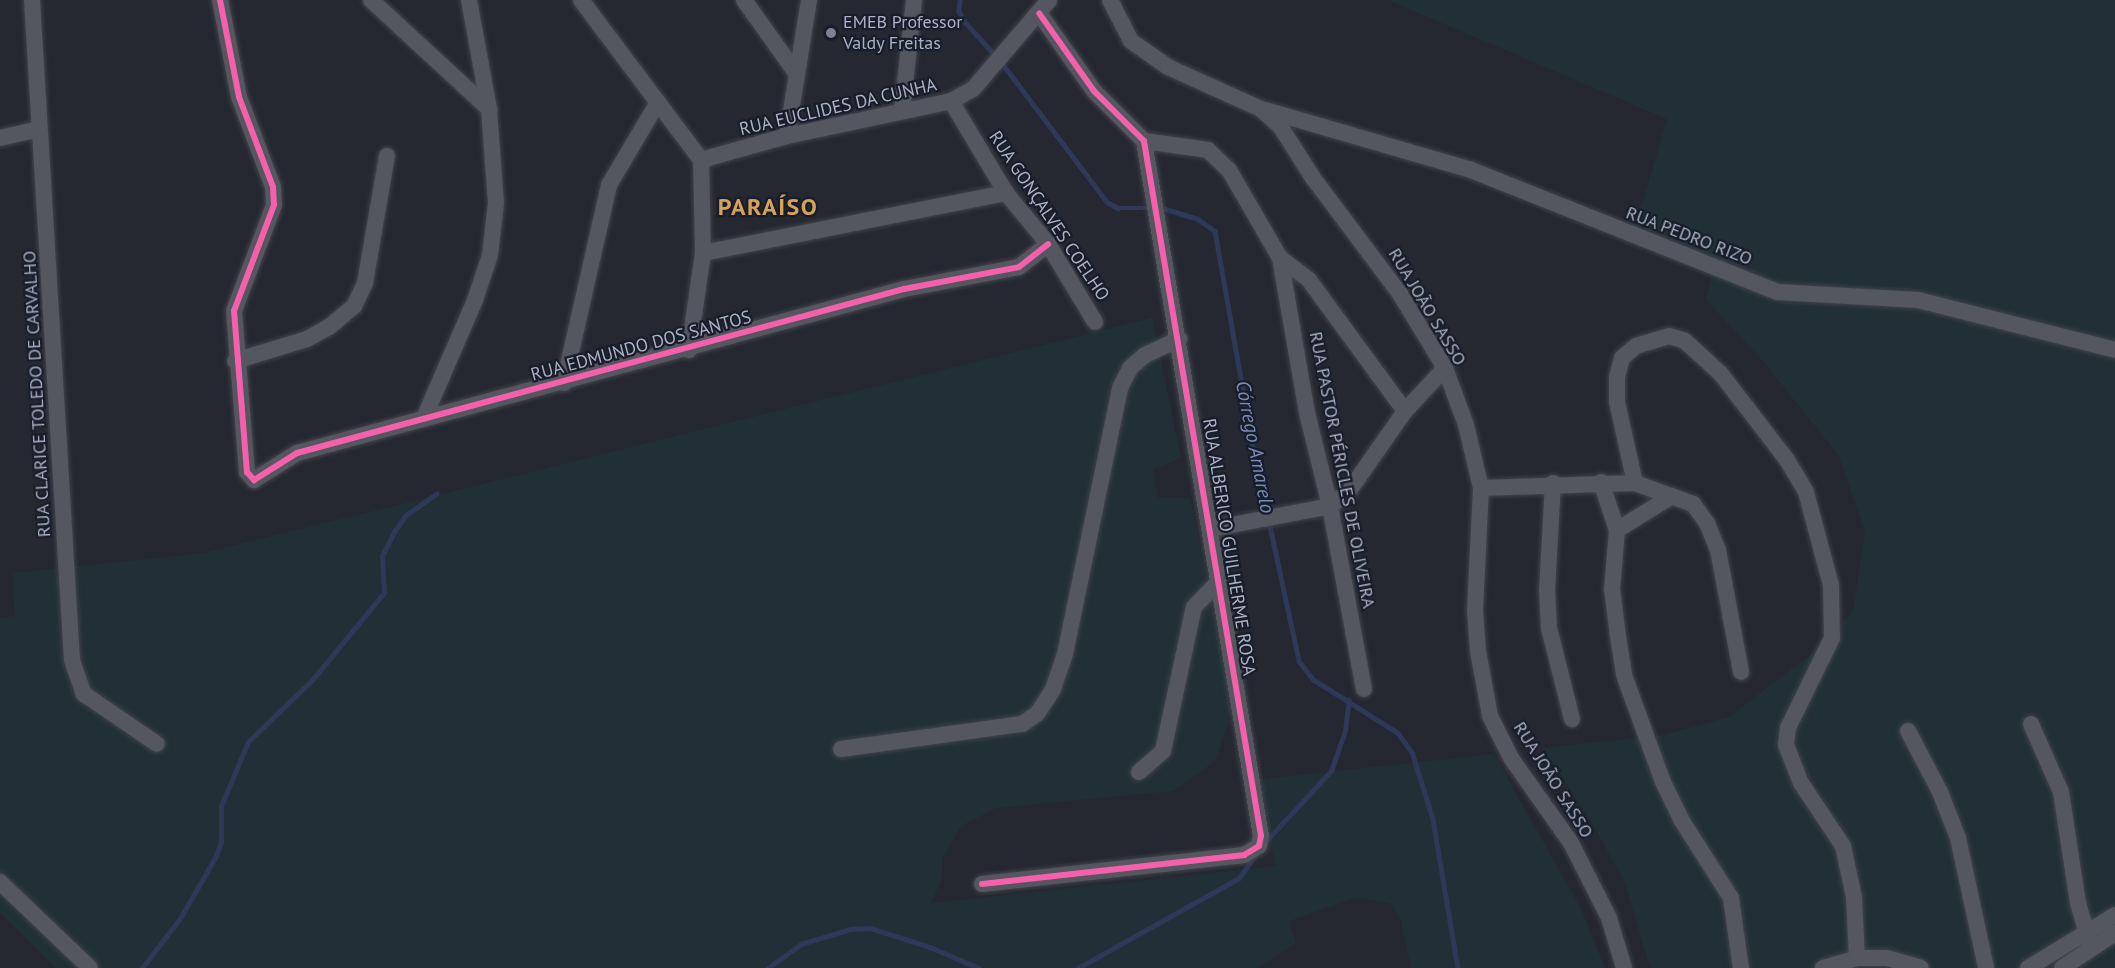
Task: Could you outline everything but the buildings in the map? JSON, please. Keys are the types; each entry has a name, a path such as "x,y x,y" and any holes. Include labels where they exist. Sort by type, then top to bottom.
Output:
{"street":[{"name":"RUA CLARICE TOLEDO DE CARVALHO","path":"32,0 38,129 72,660 84,694 157,744"},
{"path":"220,0 239,97 273,187 274,205 236,299 235,361 307,339 336,323 354,306 365,283 387,156"},
{"path":"371,0 489,110"},
{"path":"424,418 475,300 490,255 496,203 489,110 469,0"},
{"path":"581,0 701,160 703,253 689,350"},
{"path":"744,0 796,74"},
{"path":"787,136 809,0"},
{"path":"902,111 915,0"},
{"name":"RUA JOÃO SASSO","path":"1110,0 1131,41 1168,67 1261,109 1280,126 1313,178 1378,262 1444,368 1466,425 1481,488 1475,611 1478,651 1490,716 1511,758 1571,843 1609,918 1624,968"},
{"path":"1044,6 1094,91 1144,141 1208,150 1229,170 1280,258 1309,280 1405,411"},
{"name":"RUA EUCLIDES DA CUNHA","path":"701,160 787,136 951,101 973,89 1044,6"},
{"name":"RUA GONÇALVES COELHO","path":"951,101 1006,193 1048,244 1095,322"},
{"path":"564,383 609,185 658,102"},
{"name":"RUA PEDRO RIZO","path":"1261,109 1471,170 1778,292 1918,300 2115,350"},
{"path":"0,138 38,129"},
{"name":"RUA ALBERICO GUILHERME ROSA","path":"982,884 1244,855 1259,846 1261,836 1211,529 1144,141"},
{"path":"703,253 1006,193"},
{"name":"RUA EDMUNDO DOS SANTOS","path":"235,361 248,472 258,480 297,453 689,350 903,288 1019,267 1048,244"},
{"name":"RUA PASTOR PÉRICLES DE OLIVEIRA","path":"1280,258 1307,413 1330,506 1364,689"},
{"path":"1635,483 1617,402 1617,377 1622,358 1636,346 1669,336 1685,342 1721,374 1787,460 1806,492 1831,585 1832,639 1799,704 1786,745 1801,783 1843,846 1854,897 1857,958"},
{"path":"842,749 1022,724 1037,714 1053,689 1065,654 1120,388 1130,368 1145,355 1179,339"},
{"path":"1211,529 1330,506 1355,482 1405,411 1444,368"},
{"path":"1601,482 1617,530 1612,589 1624,675 1682,821 1731,898 1742,968"},
{"path":"1553,483 1547,579 1549,628 1572,719"},
{"path":"1481,488 1553,483 1635,483 1693,504 1707,523 1718,550 1741,672"},
{"path":"1617,530 1672,496"},
{"path":"1139,772 1163,751 1194,607 1219,581"},
{"path":"2031,724 2061,792 2084,932 2091,948"},
{"path":"1908,731 1940,792 1958,838 1986,968"},
{"path":"0,882 90,968"},
{"path":"2028,968 2115,915"},
{"path":"2061,968 2115,933"},
{"path":"1823,968 1857,958 1887,958 1921,968"}],"shaded area":[{"path":"1388,0 2115,0 2115,968 1650,968 1625,883 1591,821 1543,748 1664,735 1729,717 1810,655 1853,612 1865,532 1839,456 1762,360 1706,300 1713,271 1626,229 1643,201 1667,119"},
{"path":"1152,318 1181,458 1153,469 1158,498 1190,498 1233,711 1215,761 1173,791 996,808 961,826 942,859 942,879 931,903 1276,866 1255,780 1494,754 1581,909 1605,968 1411,968 1400,917 1390,903 1354,898 1289,921 1296,943 1257,968 56,968 0,913 0,618 15,616 12,573 204,553"}],"waterway":[{"name":"Córrego Amarelo","path":"960,0 959,11 964,21 996,56"},
{"name":"Córrego Amarelo","path":"1002,63 1107,202 1118,208 1150,208"},
{"name":"Córrego Amarelo","path":"1159,207 1198,219 1215,231 1255,457 1299,661 1314,680 1398,733 1412,752 1433,819 1458,968"},
{"path":"142,968 181,917 216,856 221,842 221,806 248,742 313,679 384,593 382,556 394,532 406,515 436,494"},
{"path":"1267,840 1331,771 1345,731 1349,700"},
{"path":"1078,968 1239,878 1255,856"},
{"path":"768,968 801,944 851,929 870,928 930,947 979,968"}],"cycle path":[{"path":"220,0 239,97 273,187 274,205 234,311 247,472 254,480 297,453 904,289 1019,267 1048,244"},
{"path":"982,884 1244,855 1259,846 1261,836 1144,141 1094,91 1039,13"}],"place":[{"name":"EMEB Professor Valdy Freitas","path":"831,33"}],"district":[{"name":"PARAÍSO","path":"768,207"}]}
